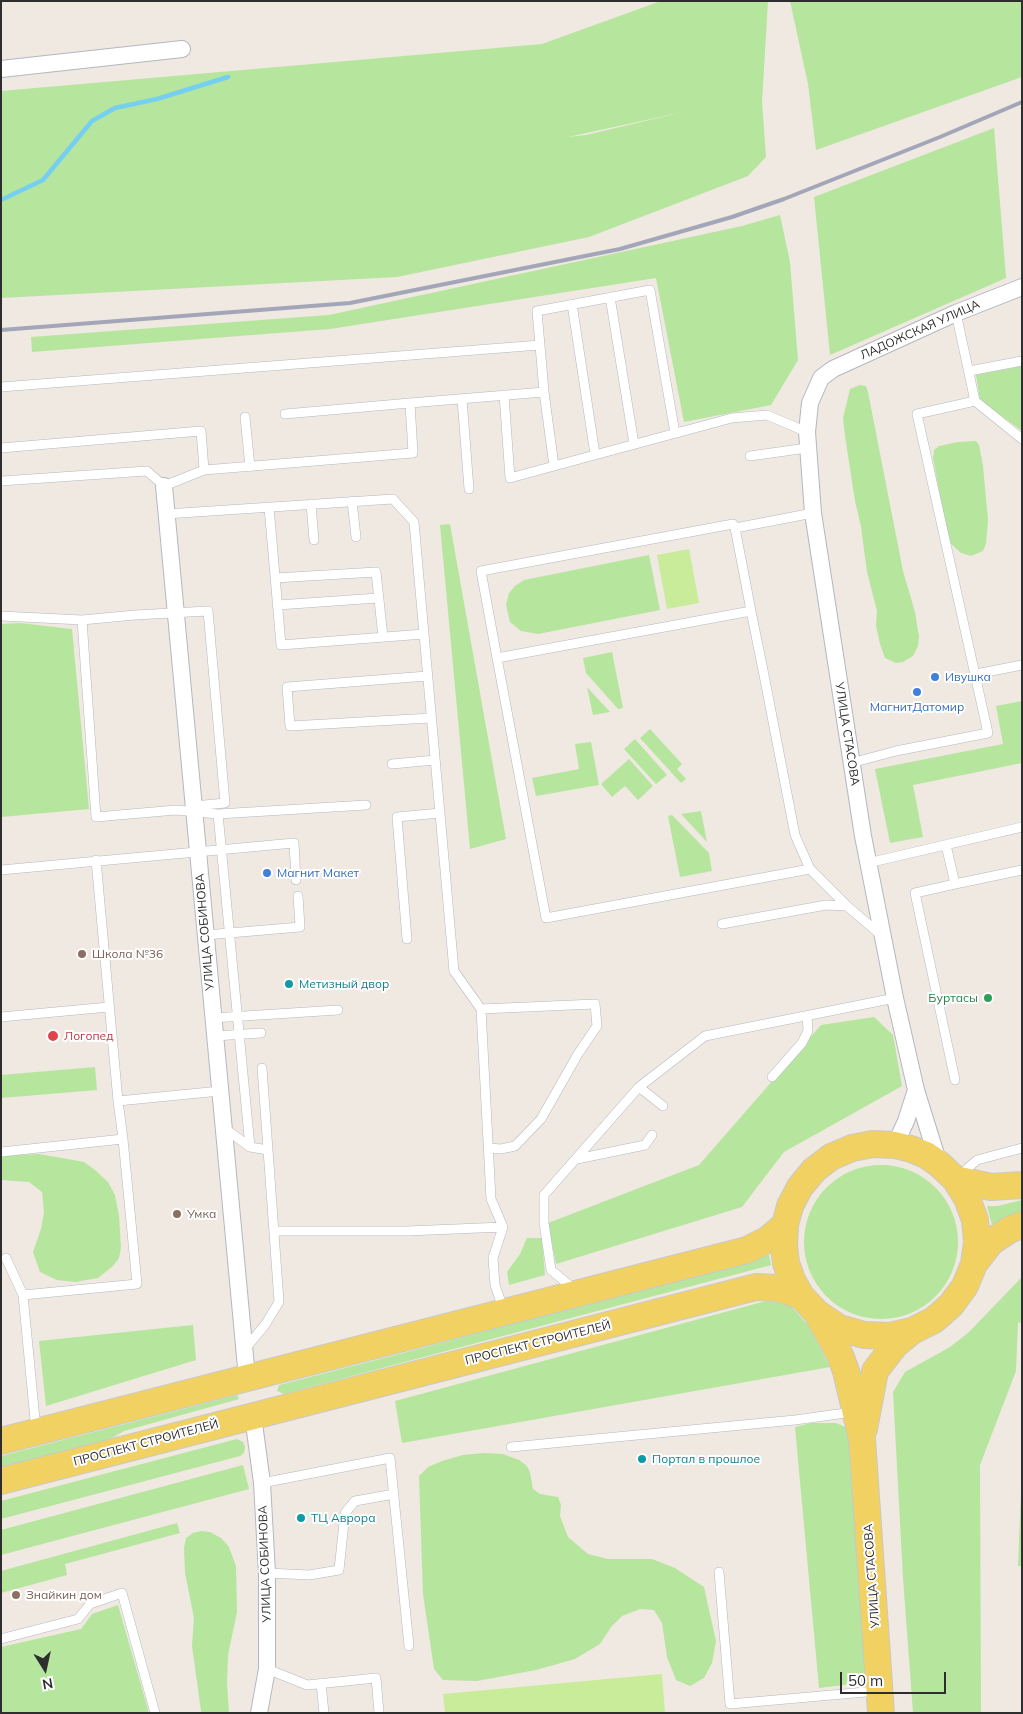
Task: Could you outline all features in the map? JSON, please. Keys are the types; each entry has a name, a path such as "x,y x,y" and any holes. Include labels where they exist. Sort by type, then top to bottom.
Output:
{"main road":[{"path":"1,1441 747,1250 766,1240 784,1225 790,1206 800,1187 814,1170 831,1157 852,1148 873,1144 895,1145 911,1149 947,1172 991,1187 1022,1184"},
{"path":"947,1172 967,1198 975,1220 977,1242 974,1264"},
{"name":"УЛИЦА СТАСОВА","path":"784,1225 786,1263 792,1280 840,1355 846,1371 862,1439 880,1702"},
{"name":"ПРОСПЕКТ СТРОИТЕЛЕЙ","path":"1,1481 756,1287 777,1288 809,1305 839,1328 864,1335 890,1336 912,1331 934,1320 951,1305 965,1286 974,1264 991,1242 1009,1230 1022,1225"},
{"name":"УЛИЦА СТАСОВА","path":"862,1439 875,1371 895,1344 912,1331"},
{"path":"247,1378 253,1416"}],"street":[{"path":"1,69 182,50"},
{"name":"ЛАДОЖСКАЯ УЛИЦА","path":"821,378 833,369 956,313 1022,286"},
{"name":"УЛИЦА СТАСОВА","path":"821,378 810,403 807,440 813,513 851,763 868,863 895,998 916,1090 947,1172"},
{"name":"УЛИЦА СОБИНОВА","path":"164,486 247,1378"},
{"name":"УЛИЦА СТАСОВА","path":"895,1145 913,1104 916,1090"},
{"name":"УЛИЦА СОБИНОВА","path":"253,1416 262,1483 267,1573 267,1669 259,1713"}],"lane":[{"path":"554,466 544,392 537,311 650,290 675,433"},
{"path":"610,297 634,444"},
{"path":"572,304 595,454"},
{"path":"956,313 975,401 1022,439"},
{"path":"1,387 540,345"},
{"path":"969,372 1022,361"},
{"path":"285,414 544,392"},
{"path":"504,395 510,478 732,418 767,415 807,440"},
{"path":"462,399 469,489"},
{"path":"851,763 896,751 988,733 917,414 975,401"},
{"path":"1,481 147,471 164,486 204,470 413,453 410,404"},
{"path":"245,417 250,467"},
{"path":"1,448 201,431 204,470"},
{"path":"750,456 807,440"},
{"path":"166,514 393,499 414,522 454,971 481,1009 491,1199 503,1227 493,1258 495,1285 504,1312"},
{"path":"352,501 356,537"},
{"path":"311,504 314,540"},
{"path":"269,507 281,645 424,634"},
{"path":"735,528 813,513"},
{"path":"810,869 546,918 481,570 731,524 735,528 795,835 810,869 847,906 883,937"},
{"path":"275,578 376,572 382,637"},
{"path":"278,605 378,598"},
{"path":"1,616 82,620 208,611 225,803 176,810 96,817 82,620"},
{"path":"498,658 751,611"},
{"path":"976,674 1022,665"},
{"path":"427,676 287,687 290,726 431,718"},
{"path":"392,764 435,760"},
{"path":"194,808 218,814 366,805"},
{"path":"407,939 397,817 440,813"},
{"path":"218,814 250,1147"},
{"path":"868,863 1022,827"},
{"path":"1,870 294,843 296,880"},
{"path":"946,845 955,884"},
{"path":"23,1295 137,1284 96,860"},
{"path":"955,1080 914,893 1022,870"},
{"path":"206,936 300,927 298,896"},
{"path":"722,924 826,905 847,906"},
{"path":"578,1292 551,1270 544,1223 544,1195 639,1087 705,1036 895,998"},
{"path":"481,1009 595,1004 597,1026 578,1054 541,1119 515,1146 501,1149 489,1148"},
{"path":"1,1017 109,1007"},
{"path":"213,1018 236,1015 338,1010"},
{"path":"772,1077 802,1043 808,1031 806,1016"},
{"path":"215,1036 260,1033"},
{"path":"244,1350 265,1325 279,1302 262,1068"},
{"path":"639,1087 663,1106"},
{"path":"118,1101 220,1091"},
{"path":"224,1128 250,1147 268,1150"},
{"path":"576,1159 645,1145 652,1135"},
{"path":"1,1152 123,1139"},
{"path":"947,1172 977,1160 1022,1148"},
{"path":"274,1231 503,1227"},
{"path":"6,1258 23,1295 36,1432"},
{"path":"510,1447 795,1420 856,1411"},
{"path":"262,1483 390,1458 409,1646"},
{"path":"267,1573 309,1576 339,1570 345,1513 355,1501 394,1494"},
{"path":"719,1572 730,1704 880,1702"},
{"path":"1,1639 78,1619 90,1604 122,1594 155,1713"},
{"path":"267,1669 307,1685 376,1678 379,1713"},
{"path":"321,1684 324,1713"}],"green space":[{"path":"661,1 768,1 762,102 766,157 748,176 589,237 397,277 1,298 1,91 542,44","holes":["683,112 586,135 568,137"]},
{"path":"790,1 1022,1 1022,77 816,150 808,84"},
{"path":"994,128 1006,278 830,355 814,197"},
{"path":"780,215 790,262 798,360 771,405 684,422 656,278 330,329 32,352 31,337 329,315 742,226"},
{"path":"1022,366 1022,431 980,400 976,375"},
{"path":"860,385 866,386 868,392 903,571 915,612 919,637 918,646 913,656 903,662 896,663 885,658 880,644 876,626 877,611 867,572 845,436 843,418 850,389"},
{"path":"976,441 979,445 983,466 988,520 986,544 983,551 971,556 961,553 950,543 933,458 934,450 939,446"},
{"path":"450,524 506,839 470,849 440,525"},
{"path":"689,549 699,603 667,609 657,555"},
{"path":"649,555 660,610 538,634 521,631 510,622 506,605 509,593 524,580"},
{"path":"20,623 72,629 89,809 1,817 1,624"},
{"path":"612,652 623,708 618,709 586,673 583,658"},
{"path":"587,687 610,712 593,715"},
{"path":"1022,701 1022,763 913,785 923,837 890,843 875,769 1003,744 996,706"},
{"path":"650,729 682,764 677,769 686,779 681,783 640,738"},
{"path":"635,739 667,775 656,784 624,749"},
{"path":"591,742 599,785 536,796 532,778 579,769 575,744"},
{"path":"629,759 653,786 638,800 625,786 612,797 601,784"},
{"path":"701,811 707,842 681,814"},
{"path":"672,815 709,853 712,871 680,877 668,816"},
{"path":"874,1017 893,1035 902,1086 784,1152 742,1207 556,1264 548,1223 699,1165 821,1025"},
{"path":"95,1067 97,1090 1,1098 1,1075"},
{"path":"39,1154 84,1162 108,1182 115,1195 119,1216 121,1248 119,1258 113,1266 98,1278 75,1282 57,1280 40,1272 33,1252 41,1229 44,1212 42,1192 29,1182 1,1180 1,1156"},
{"path":"881,1165 896,1166 911,1171 936,1187 952,1212 957,1227 957,1257 952,1272 936,1297 911,1313 896,1318 881,1319 866,1318 851,1313 826,1297 810,1272 805,1257 804,1242 805,1227 810,1212 826,1187 851,1171 866,1166"},
{"path":"1022,1200 1022,1213 1006,1217 992,1225 987,1206 998,1206"},
{"path":"527,1238 542,1238 545,1275 509,1285 507,1272 520,1254"},
{"path":"769,1255 771,1265 284,1394 277,1391 279,1385"},
{"path":"1022,1277 1022,1322 1018,1323 1016,1371 980,1465 981,1713 913,1713 903,1578 893,1392 905,1372 950,1347 968,1333"},
{"path":"766,1301 789,1304 808,1325 830,1367 402,1443 395,1401"},
{"path":"193,1325 196,1360 46,1406 39,1341"},
{"path":"237,1395 239,1399 124,1431 102,1444 1,1470 1,1456"},
{"path":"811,1423 836,1423 850,1429 870,1682 819,1688 795,1427"},
{"path":"237,1439 243,1442 245,1447 244,1453 240,1456 1,1519 1,1501"},
{"path":"503,1454 526,1465 530,1472 533,1489 540,1494 558,1497 561,1505 560,1516 568,1537 588,1554 608,1559 652,1559 675,1568 704,1587 716,1641 712,1663 704,1678 690,1686 676,1680 667,1657 662,1623 654,1610 640,1609 622,1616 611,1627 600,1644 575,1659 536,1670 477,1681 443,1680 434,1669 423,1594 419,1476 428,1467 442,1461 463,1455"},
{"path":"243,1465 249,1489 1,1555 1,1530"},
{"path":"1022,1467 1022,1566 1018,1566"},
{"path":"177,1523 180,1533 65,1564 67,1575 1,1593 1,1571"},
{"path":"201,1531 210,1532 221,1538 229,1547 236,1566 237,1612 228,1655 229,1713 202,1713 201,1711 192,1646 194,1618 185,1573 184,1548 186,1538 193,1533"},
{"path":"118,1605 149,1713 1,1713 1,1647 81,1629 92,1614"},
{"path":"662,1674 665,1713 445,1713 443,1694"}],"waterway":[{"path":"1,200 43,180 92,121 115,108 157,99 228,77"}],"railway":[{"path":"1,330 350,303 620,249 732,217 784,199 1022,102"}],"place":[{"name":"Ивушка","path":"935,677"},
{"name":"МагнитДатомир","path":"917,692"},
{"name":"Магнит Макет","path":"267,873"},
{"name":"Школа №36","path":"82,954"},
{"name":"Метизный двор","path":"289,984"},
{"name":"Буртасы","path":"988,998"},
{"name":"Логопед","path":"53,1036"},
{"name":"Умка","path":"177,1214"},
{"name":"Портал в прошлое","path":"642,1459"},
{"name":"ТЦ Аврора","path":"301,1518"},
{"name":"Знайкин дом","path":"16,1595"}]}
